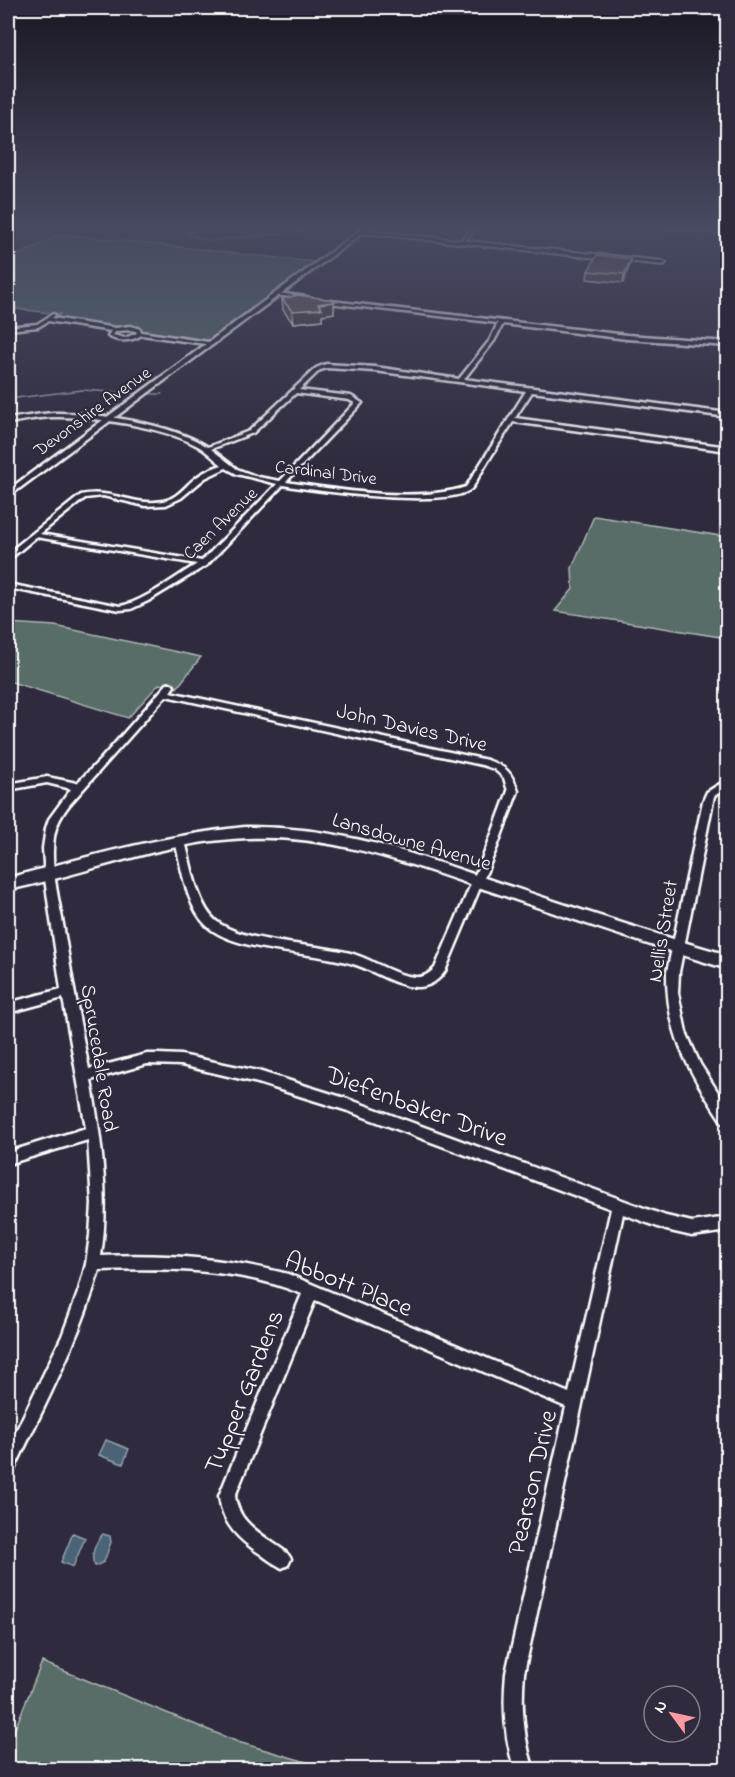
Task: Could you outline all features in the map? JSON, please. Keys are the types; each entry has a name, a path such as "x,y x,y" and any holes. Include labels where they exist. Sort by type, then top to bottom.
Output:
{"main road":[{"name":"Devonshire Avenue","path":"8,494 257,309"},
{"name":"Lansdowne Avenue","path":"8,884 180,841 232,833 278,832 313,835 356,842 387,851 728,962"}],"street":[{"path":"396,309 627,337 728,344"},
{"path":"8,329 32,326 51,317 117,330 130,328 141,333 212,343"},
{"path":"460,381 492,340 501,322"},
{"path":"117,330 110,335 118,339 134,338 141,333"},
{"path":"207,449 251,432 318,369 332,365 728,415"},
{"name":"Cardinal Drive","path":"8,421 56,415 107,421 174,434 207,449 225,466 242,475 368,495 420,495 459,492 468,488 530,390"},
{"name":"Caen Avenue","path":"8,586 108,606 128,607 204,563 359,403 352,399 295,391"},
{"path":"513,420 728,449"},
{"name":"Caen Avenue","path":"8,556 86,495 97,494 148,503 166,503 176,499 207,473 225,466"},
{"path":"34,535 204,563"},
{"name":"Sprucedale Road","path":"9,1458 69,1332 93,1263 98,1197 84,1076 67,992 50,873 49,840 52,824 79,787 167,690"},
{"name":"John Davies Drive","path":"167,690 484,762 508,776 513,791 478,881 439,971 425,981 414,982 349,958 240,937 213,926 202,911 180,841"},
{"path":"8,787 47,780 79,787"},
{"name":"Nellis Street","path":"728,782 710,794 708,801 672,984 675,1015 693,1064 728,1119"},
{"path":"8,1008 67,992"},
{"name":"Diefenbaker Drive","path":"84,1076 147,1059 169,1059 258,1077 348,1105 666,1223 688,1228 728,1224"},
{"path":"8,1158 92,1132"},
{"name":"Pearson Drive","path":"525,1770 513,1717 514,1684 618,1206"},
{"name":"Abbott Place","path":"93,1263 188,1265 244,1270 282,1279 575,1403"},
{"name":"Tupper Gardens","path":"282,1559 235,1523 230,1514 227,1496 311,1291"}],"green space":[{"path":"16,309 252,309 209,341 148,333 136,328 115,328 56,318 60,314"},
{"path":"594,516 727,537 727,638 555,611 573,589 572,568"},
{"path":"8,623 55,626 201,657 177,688 159,684 128,718 8,681"},
{"path":"42,1662 238,1742 330,1769 8,1769 8,1746"}],"water":[{"path":"106,1440 129,1449 123,1464 99,1455"},
{"path":"73,1533 85,1538 73,1567 61,1562"},
{"path":"103,1534 110,1536 111,1542 104,1562 95,1566 94,1549"}],"building":[{"path":"290,309 322,309 292,311"}],"waterway":[{"path":"8,399 82,390 138,394"},
{"path":"149,394 162,394"}]}
